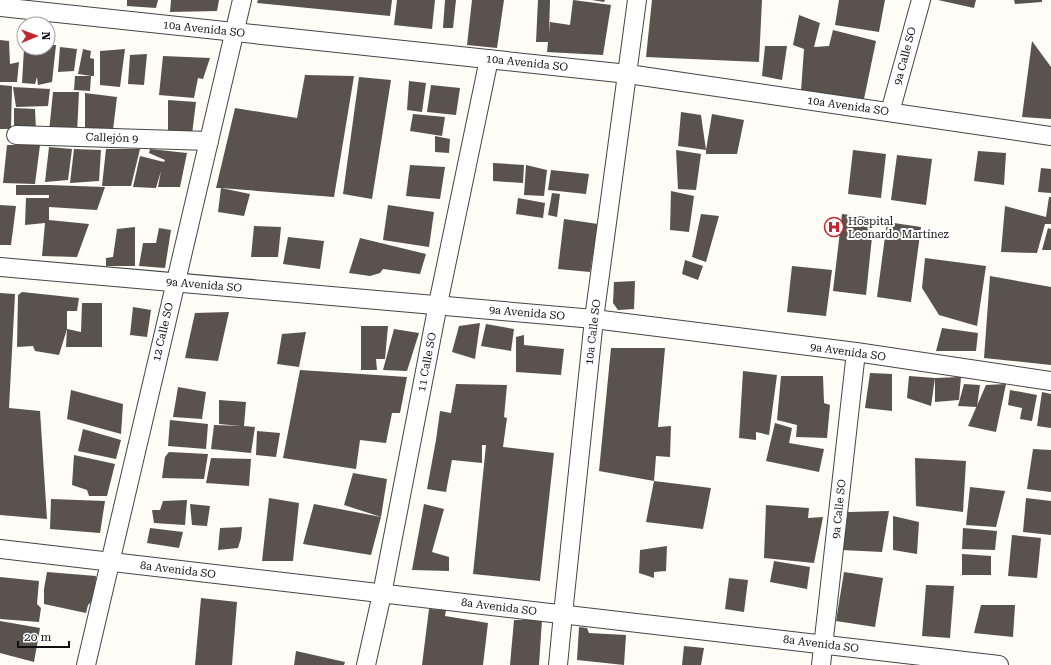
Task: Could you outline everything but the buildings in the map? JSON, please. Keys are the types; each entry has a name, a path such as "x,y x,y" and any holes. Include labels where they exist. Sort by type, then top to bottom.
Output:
{"street":[{"name":"12 Calle SO","path":"86,665 242,0"},
{"name":"10a Calle SO","path":"558,665 594,319 637,0"},
{"name":"9a Calle SO","path":"890,112 921,0"},
{"name":"10a Avenida SO","path":"0,7 628,74 1051,136"},
{"name":"11 Calle SO","path":"366,665 382,594 438,304 489,59"},
{"name":"Callejón 9","path":"16,134 208,142"},
{"name":"9a Avenida SO","path":"0,267 438,304 594,319 856,352 1051,381"},
{"name":"9a Calle SO","path":"821,665 856,352"},
{"name":"8a Avenida SO","path":"0,549 999,665"}],"place":[{"name":"Hospital Leonardo Martínez","path":"834,227"}]}
